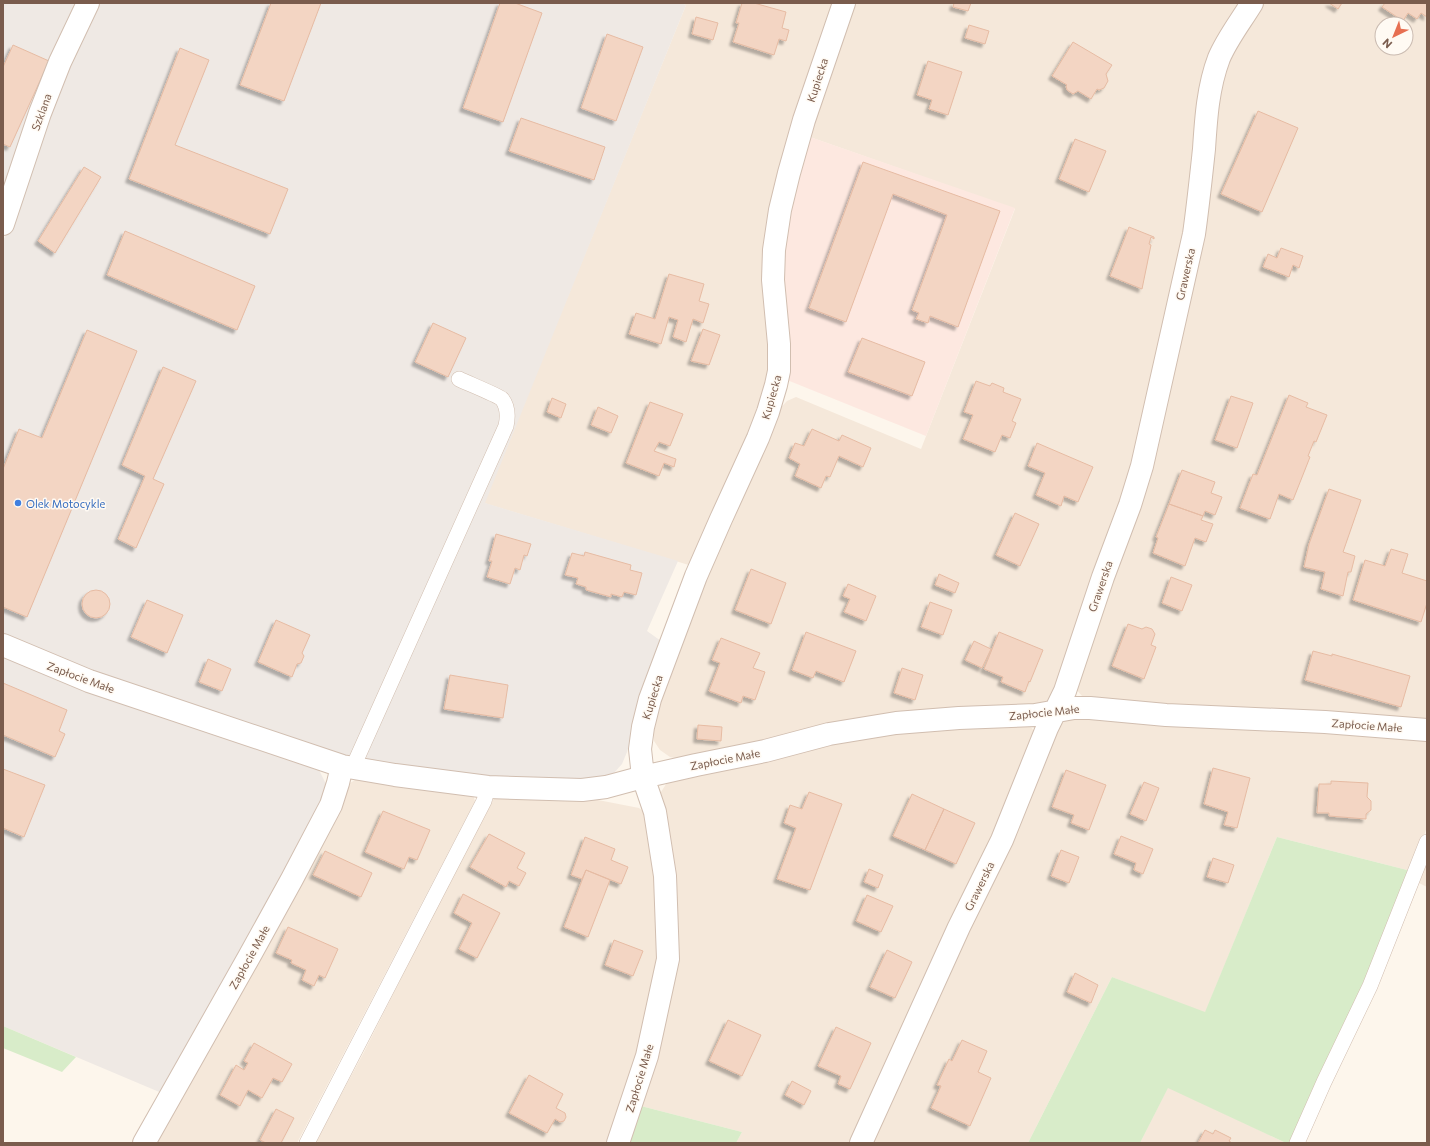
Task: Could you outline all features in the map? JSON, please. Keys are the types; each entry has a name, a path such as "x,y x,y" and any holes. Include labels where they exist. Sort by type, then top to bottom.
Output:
{"street":[{"name":"Szklana","path":"3,224 40,113 60,62 88,3"},
{"name":"Kupiecka","path":"643,777 640,749 650,699 696,576 758,438 776,385 779,371 779,344 773,280 774,250 780,210 804,120 844,3"},
{"name":"Grawerska","path":"861,1143 958,927 1002,840 1055,710 1065,691 1103,577 1130,505 1142,466 1194,234 1199,200 1207,106 1212,82 1219,58 1252,3"},
{"name":"Zapłocie Małe","path":"3,646 89,681 347,766 395,775 488,788 582,790 606,787 643,777 765,751 829,734 896,723 959,718 1035,715 1055,710 1074,708 1090,708 1166,715 1325,722 1427,730"},
{"name":"Zapłocie Małe","path":"144,1143 292,879 330,805 338,783 347,766"},
{"name":"Zapłocie Małe","path":"618,1143 647,1056 668,960 665,876 655,812 643,777"}],"lane":[{"path":"347,766 506,426 508,418 506,407 501,398 459,379"},
{"path":"307,1143 484,801 488,788"},
{"path":"1297,1143 1324,1082 1370,986 1427,842"}],"shaded area":[{"path":"3,3 77,3 3,200"},
{"path":"96,3 681,3 686,5 485,503 678,561 647,631 661,641 627,752 622,764 613,774 602,780 485,779 353,757 256,730 91,674 3,638 3,241 10,226 68,61"},
{"path":"681,3 837,3 827,32 771,362 760,412 692,566 484,503 686,5"},
{"path":"850,3 1244,3 1225,34 1194,199 1135,462 1067,664 1046,704 680,759 670,757 660,750 654,741 657,700 704,581 775,414 787,401 796,397 921,449 1015,209 807,136"},
{"path":"1259,3 1427,3 1427,724 1091,703 1075,688 1108,580 1219,82"},
{"path":"807,136 1015,208 926,436 787,380 780,248"},
{"path":"3,652 305,762 319,770 327,786 325,802 164,1094 3,1026"},
{"path":"1074,714 1427,736 1427,827 1411,871 1277,837 1205,1013 1112,977 1028,1143 866,1143 1061,720"},
{"path":"1024,724 1032,728 1035,734 1035,742 855,1143 736,1143 742,1132 637,1105 673,958 660,807 661,792 668,781 897,728"},
{"path":"357,779 473,795 475,801 297,1143 152,1143 346,789 350,783"},
{"path":"496,797 598,800 639,808 649,816 660,874 661,958 642,1047 611,1143 315,1143 363,1054 489,804"},
{"path":"1427,863 1427,887 1419,883"},
{"path":"1168,1087 1286,1143 1140,1143"}],"green space":[{"path":"1277,837 1411,871 1363,983 1289,1143 1286,1143 1168,1088 1140,1143 1028,1143 1112,977 1205,1012"},
{"path":"3,1026 76,1057 62,1072 3,1048"},
{"path":"637,1105 742,1132 736,1143 624,1143"}],"building":[{"path":"271,3 321,3 284,101 240,85"},
{"path":"500,3 515,3 542,13 503,122 463,108"},
{"path":"742,3 754,3 786,12 782,28 789,30 786,41 779,39 774,55 733,42 739,23 736,23"},
{"path":"954,3 971,3 968,11 953,7"},
{"path":"1329,3 1342,3 1338,9"},
{"path":"1385,3 1427,3 1427,17 1421,13 1417,19 1408,13 1406,16 1396,16 1382,7"},
{"path":"696,17 718,23 713,40 692,34"},
{"path":"969,25 989,31 985,44 965,38"},
{"path":"607,34 643,47 616,121 581,108"},
{"path":"1073,42 1112,65 1106,74 1108,81 1104,88 1099,90 1097,89 1091,99 1078,91 1073,94 1067,90 1067,85 1052,76"},
{"path":"13,45 49,61 10,147 3,144 3,67"},
{"path":"180,48 209,60 175,145 288,189 270,234 129,179"},
{"path":"928,61 962,72 948,115 929,109 932,100 917,95"},
{"path":"1258,111 1298,128 1262,212 1221,194"},
{"path":"521,118 605,147 594,180 509,151"},
{"path":"1075,139 1106,151 1089,192 1059,179"},
{"path":"863,162 1000,211 958,327 930,316 928,323 916,319 919,313 912,310 947,215 893,194 846,322 809,308"},
{"path":"84,167 101,177 55,253 38,241"},
{"path":"1129,227 1154,237 1154,239 1151,237 1149,244 1151,245 1142,289 1110,276"},
{"path":"125,231 255,286 237,330 107,275"},
{"path":"1281,248 1303,256 1299,268 1293,265 1289,277 1263,267 1268,254 1277,258"},
{"path":"669,274 704,284 699,301 709,304 703,323 693,319 686,342 673,337 678,320 669,317 661,344 629,334 636,313 655,319"},
{"path":"433,323 466,338 448,377 415,362"},
{"path":"703,329 720,335 709,365 691,361"},
{"path":"87,330 137,351 27,617 3,607 3,469 19,429 42,438"},
{"path":"862,338 925,362 912,396 848,372"},
{"path":"163,367 196,381 153,479 164,484 136,548 118,539 145,476 122,465"},
{"path":"976,381 990,386 992,383 1004,388 1003,392 1021,399 1012,421 1016,423 1010,438 1002,435 995,452 963,439 973,415 964,412"},
{"path":"1289,395 1308,403 1306,407 1327,415 1316,442 1314,441 1308,456 1310,457 1293,500 1279,494 1270,519 1240,508 1253,474 1257,475"},
{"path":"1231,396 1253,403 1237,448 1215,440"},
{"path":"552,398 566,404 561,418 547,412"},
{"path":"650,402 683,414 670,446 659,442 654,451 676,459 674,467 664,463 659,476 626,463"},
{"path":"598,407 618,416 611,433 591,425"},
{"path":"812,429 839,441 842,435 871,448 863,467 839,456 830,477 826,476 821,488 795,476 800,464 789,458 795,443 804,446"},
{"path":"1037,443 1093,467 1078,502 1064,496 1061,506 1036,495 1045,473 1028,466"},
{"path":"1182,470 1215,482 1211,493 1222,497 1215,515 1205,511 1203,516 1169,504"},
{"path":"1329,489 1361,500 1343,552 1355,556 1351,572 1348,572 1343,596 1321,589 1325,572 1304,567 1309,544"},
{"path":"1169,504 1203,516 1201,520 1213,524 1206,542 1195,538 1185,566 1153,553 1158,538 1156,537"},
{"path":"1015,513 1039,524 1020,566 996,555"},
{"path":"496,534 531,544 527,556 524,555 520,570 515,568 510,584 487,577 492,561 489,561"},
{"path":"1391,549 1408,554 1402,573 1427,581 1427,603 1421,622 1353,600 1365,560 1385,566"},
{"path":"585,552 631,565 630,570 642,573 636,595 624,592 622,597 611,594 611,597 586,590 586,587 576,584 578,578 565,575 572,553 584,556"},
{"path":"751,569 786,583 771,624 735,610"},
{"path":"939,574 959,583 955,593 935,585"},
{"path":"1171,577 1192,585 1182,611 1162,603"},
{"path":"848,584 876,596 866,621 844,612 850,599 843,596"},
{"path":"96,590 106,594 110,604 106,614 96,618 86,614 82,604 86,594"},
{"path":"147,600 183,615 167,653 131,637"},
{"path":"930,602 952,610 943,635 921,627"},
{"path":"276,620 310,635 302,653 304,656 301,663 297,664 292,677 258,662"},
{"path":"1128,624 1142,629 1146,627 1152,629 1155,634 1151,645 1156,647 1144,679 1112,666"},
{"path":"806,632 856,651 844,682 816,671 813,678 792,670"},
{"path":"999,632 1043,650 1025,692 1001,682 1003,677 984,669"},
{"path":"721,638 760,653 753,668 765,672 755,700 743,696 741,703 709,691 720,663 712,660"},
{"path":"974,641 991,649 982,668 965,660"},
{"path":"1313,651 1332,656 1332,654 1410,676 1401,707 1305,680"},
{"path":"208,659 231,669 222,691 199,682"},
{"path":"902,668 923,675 915,700 894,693"},
{"path":"450,675 508,685 503,718 444,709"},
{"path":"3,683 67,710 59,731 65,734 55,757 3,735"},
{"path":"698,725 722,727 721,741 697,739"},
{"path":"1213,768 1250,778 1237,828 1224,825 1228,812 1204,804"},
{"path":"3,769 45,785 24,837 3,828"},
{"path":"1066,770 1106,785 1089,830 1071,823 1074,815 1052,807"},
{"path":"1331,781 1368,783 1367,797 1371,801 1371,810 1366,814 1366,819 1329,816 1329,813 1317,813 1319,784 1331,784"},
{"path":"1144,782 1159,788 1146,821 1130,814"},
{"path":"809,792 842,804 810,890 777,879 796,828 784,823 790,805 802,809"},
{"path":"912,794 944,809 925,850 893,836"},
{"path":"944,809 975,823 956,864 925,850"},
{"path":"383,811 430,830 417,860 409,857 404,869 365,852"},
{"path":"489,834 525,853 517,868 526,873 519,886 509,881 506,887 470,867"},
{"path":"1121,836 1153,849 1143,874 1134,870 1136,863 1114,854"},
{"path":"585,837 615,849 611,860 628,867 621,884 586,870 582,879 571,875"},
{"path":"1061,850 1079,857 1069,883 1051,876"},
{"path":"325,851 372,873 361,897 313,875"},
{"path":"1213,858 1234,865 1228,883 1207,877"},
{"path":"869,869 883,875 878,888 864,882"},
{"path":"586,870 610,880 588,937 564,927"},
{"path":"463,894 500,913 477,958 459,949 472,923 454,913"},
{"path":"867,895 893,906 881,932 856,921"},
{"path":"288,927 338,949 325,978 319,975 314,986 302,980 306,970 291,963 292,960 276,953"},
{"path":"614,940 643,951 633,976 605,965"},
{"path":"887,950 912,962 895,998 870,987"},
{"path":"1075,973 1098,985 1091,1003 1067,992"},
{"path":"728,1020 761,1035 742,1076 709,1061"},
{"path":"836,1027 871,1043 850,1089 838,1084 841,1076 818,1066"},
{"path":"962,1040 987,1051 978,1072 991,1078 970,1126 931,1108 941,1086 937,1085 949,1059 952,1061"},
{"path":"254,1043 292,1064 282,1082 273,1078 262,1098 248,1090 240,1106 220,1095 236,1065 244,1070 248,1063 244,1061"},
{"path":"529,1075 563,1094 556,1108 565,1113 566,1117 564,1121 560,1122 555,1119 547,1133 509,1113"},
{"path":"792,1081 811,1091 804,1105 785,1095"},
{"path":"276,1109 294,1118 281,1143 266,1143 260,1140"},
{"path":"1205,1130 1213,1134 1215,1130 1231,1138 1229,1141 1232,1143 1198,1143"}],"place":[{"name":"Olek Motocykle","path":"18,503"}]}
